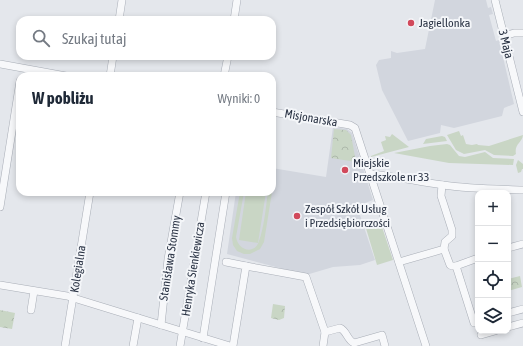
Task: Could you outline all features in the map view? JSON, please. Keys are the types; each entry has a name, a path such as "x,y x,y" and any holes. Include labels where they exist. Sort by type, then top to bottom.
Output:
{"street":[{"path":"120,16 122,0"},
{"path":"235,16 237,0"},
{"name":"3 Maja","path":"495,0 523,112"},
{"path":"504,36 514,33 523,33"},
{"path":"111,72 112,60"},
{"path":"225,72 227,60"},
{"path":"0,64 21,72"},
{"path":"0,207 16,106"},
{"name":"Misjonarska","path":"276,113 350,125 355,128 370,174"},
{"path":"426,346 370,174 393,176 466,188 523,190"},
{"path":"442,185 441,196 453,234 445,242 444,249 450,265 456,266 475,259"},
{"name":"Kolegialna","path":"65,346 89,196"},
{"name":"Stanisława Stommy","path":"161,325 168,259 179,196"},
{"name":"Henryka Sienkiewicza","path":"180,346 205,196"},
{"path":"203,338 225,196"},
{"path":"511,247 523,244"},
{"path":"399,262 444,249"},
{"path":"226,262 306,277 326,332 323,346"},
{"path":"0,285 73,299 232,346 246,266"},
{"path":"456,266 475,322"},
{"path":"31,310 34,291"},
{"path":"511,312 523,309"},
{"path":"133,346 138,318"},
{"path":"511,326 523,323"},
{"path":"326,332 340,328 354,343 382,335 385,346"}],"shaded area":[{"path":"435,0 486,0 488,8 491,7 493,14 489,15 496,41 499,40 514,104 504,108 502,116 454,128 441,125 440,133 408,141 382,90 376,65 379,60 391,58 391,51 397,53 425,49"},
{"name":"Zespół Szkół Usług i Przedsiębiorczości","path":"333,127 347,129 352,133 373,200 357,206 375,260 360,265 333,267 306,275 227,254 235,196 276,196 276,169 326,177"}],"green space":[{"path":"334,129 346,130 351,135 356,162 331,158"},
{"path":"459,131 461,136 463,135 466,144 472,145 477,144 489,146 523,135 516,148 516,154 513,156 494,155 485,150 464,154 456,150 447,135"},
{"path":"392,134 409,147 371,157 384,151 381,142 386,140 385,136 390,137"},
{"path":"442,136 445,137 447,141 423,144 426,139"},
{"path":"447,144 450,145 459,156 465,157 485,152 493,158 514,159 513,165 449,163 394,153"},
{"path":"518,160 523,164 523,169 518,173 516,165"},
{"path":"239,196 243,196 236,237 240,246 250,250 257,245 261,236 267,196 271,196 264,242 260,249 250,254 244,254 237,251 233,245 232,238"},
{"path":"245,196 265,196 258,243 239,240"},
{"path":"380,221 393,260 377,265 365,225"},
{"path":"520,276 522,287 511,290 511,278"},
{"path":"273,304 285,306 284,318 279,320 271,318"},
{"path":"0,310 15,313 12,329 0,327"}],"place":[{"name":"Jagiellonka","path":"411,23"},
{"name":"Miejskie Przedszkole nr 33","path":"345,170"},
{"name":"Zespół Szkół Usług i Przedsiębiorczości","path":"297,216"}]}
